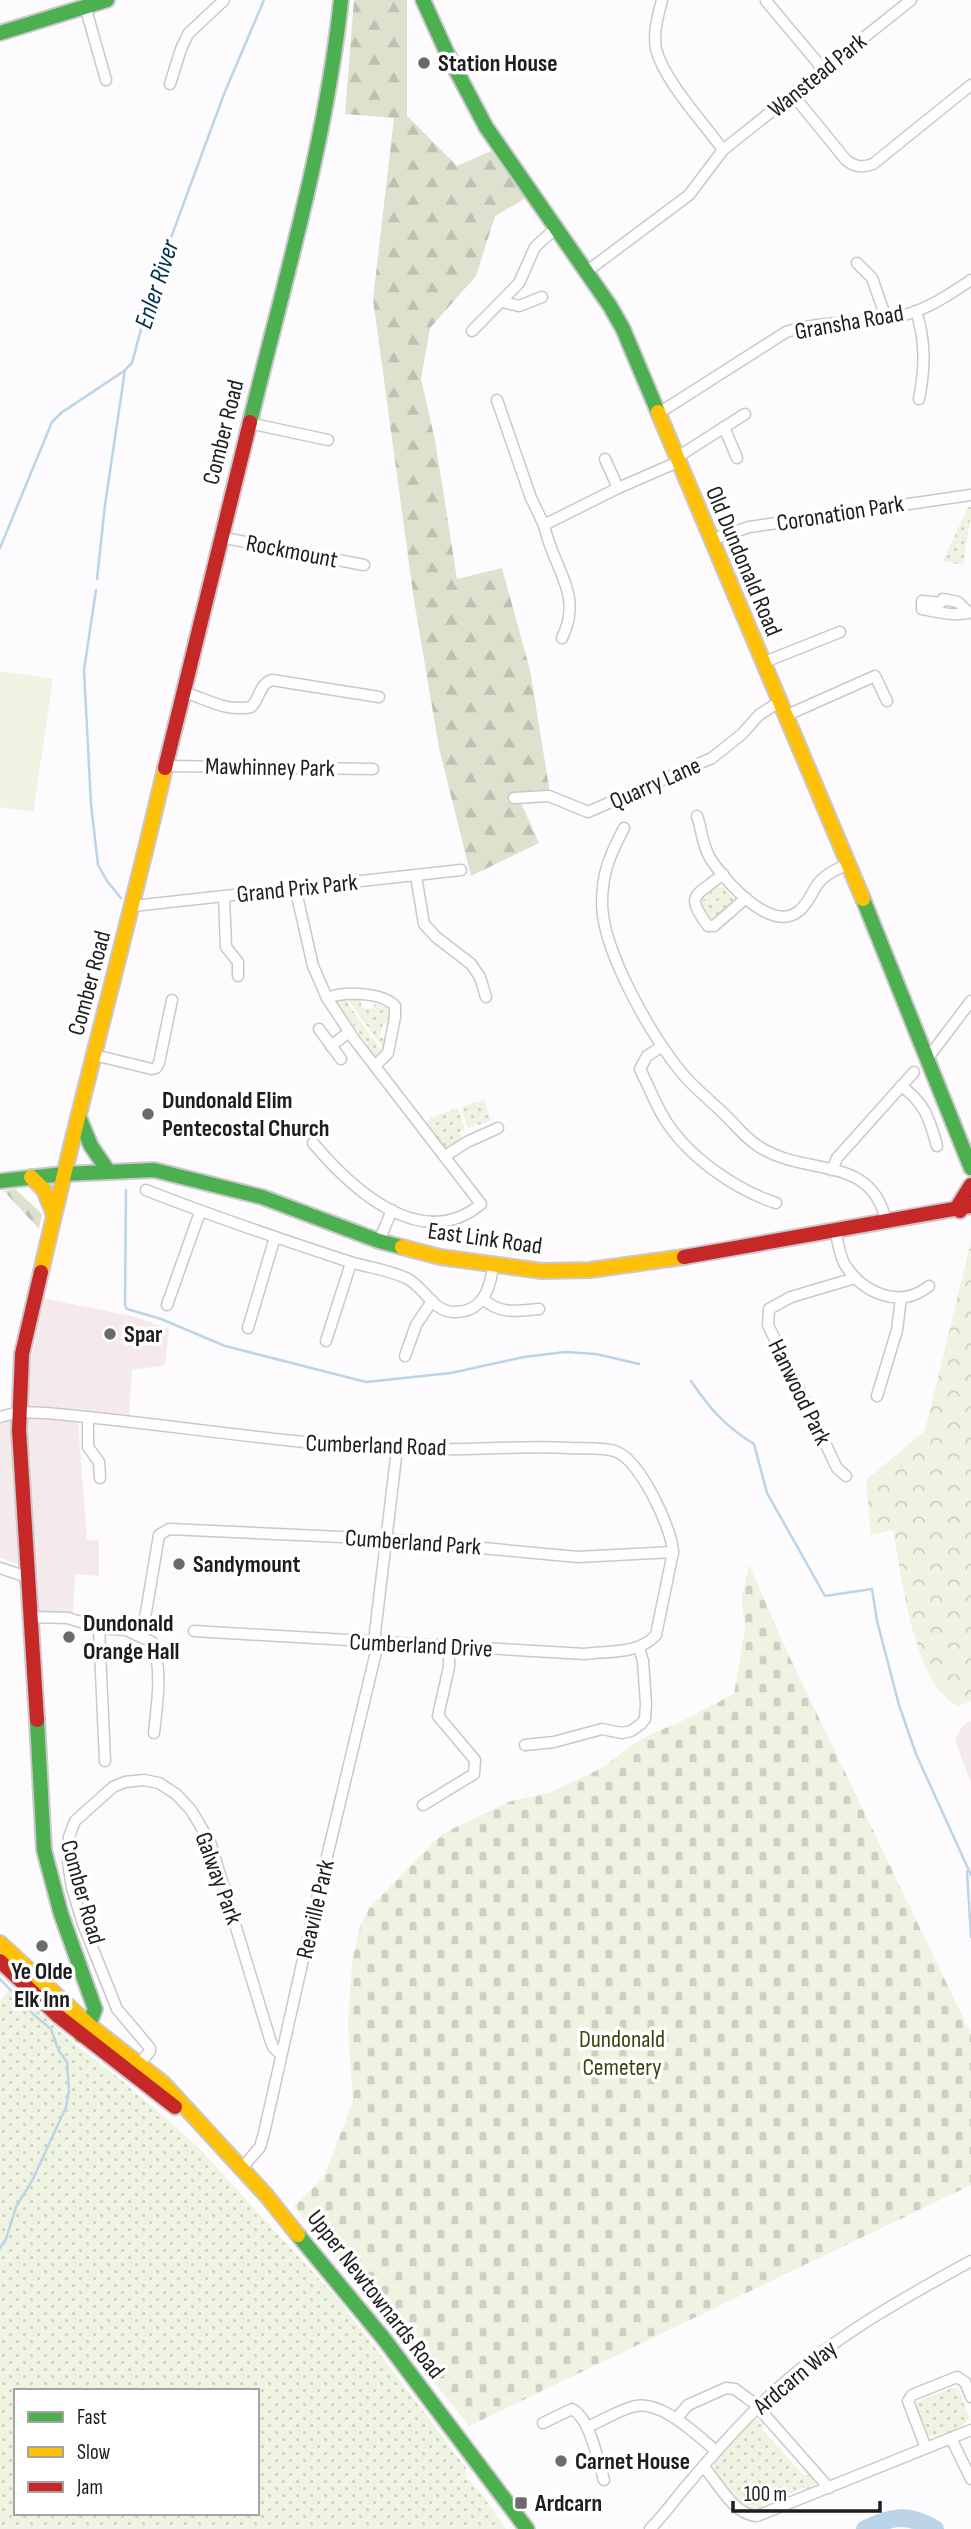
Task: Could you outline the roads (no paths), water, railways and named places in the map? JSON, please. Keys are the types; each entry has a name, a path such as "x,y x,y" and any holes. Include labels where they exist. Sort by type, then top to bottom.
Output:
{"main road":[{"path":"0,33 107,0"},
{"name":"Comber Road","path":"85,2030 95,2009 61,1914 44,1850 19,1412 22,1354 63,1174 133,906 220,537 324,120 334,65 341,0"},
{"name":"Old Dundonald Road","path":"423,0 486,127 623,329 849,864 971,1168"},
{"path":"79,1116 91,1146 109,1171"},
{"name":"East Link Road","path":"0,1181 63,1174 154,1170 262,1197 379,1241 440,1257 492,1266 542,1270 622,1267 971,1206"},
{"path":"31,1177 47,1194 54,1215"},
{"path":"971,1185 956,1209 971,1216"},
{"name":"Upper Newtownards Road","path":"0,1943 60,2000 85,2030 171,2106 188,2112"},
{"name":"Upper Newtownards Road","path":"0,1961 49,2008 85,2030 111,2041 140,2063 163,2083 242,2168 284,2215 384,2339 456,2433 518,2522 527,2529"},
{"path":"60,2000 71,2002 85,1985"},
{"name":"Comber Road","path":"85,1985 93,1990 111,2041"}],"street":[{"path":"170,84 188,34 224,0"},
{"path":"662,0 655,35 656,50 667,73 723,150"},
{"name":"Wanstead Park","path":"586,272 689,195 723,150 911,0"},
{"path":"766,1 823,69"},
{"path":"85,6 106,80"},
{"path":"793,95 846,159 863,167 873,164 971,85"},
{"path":"472,331 519,283 535,247 556,228"},
{"path":"857,263 872,278 886,318"},
{"name":"Gransha Road","path":"659,413 786,332 808,326 886,318 916,311 946,297 971,280"},
{"path":"503,302 519,306 542,297"},
{"path":"916,311 925,353 919,399"},
{"path":"497,400 531,498 544,525 555,563 571,600 568,625 562,638"},
{"path":"544,525 677,460 745,414"},
{"path":"249,423 328,440"},
{"path":"724,427 737,458"},
{"path":"605,459 618,488"},
{"name":"Coronation Park","path":"710,540 750,527 971,495"},
{"name":"Rockmount","path":"220,537 364,565"},
{"path":"762,663 841,632"},
{"path":"785,716 875,676 887,701"},
{"path":"183,692 203,697 224,708 251,708 256,703 262,687 272,680 379,697"},
{"name":"Quarry Lane","path":"514,798 549,796 588,811 712,758 742,734 759,715 779,702"},
{"name":"Mawhinney Park","path":"167,766 373,769"},
{"path":"697,816 710,858 746,898 775,917 788,918 806,904 819,882 831,872 849,864"},
{"path":"624,828 606,862 602,905 610,940 622,972 661,1047 683,1075 757,1146 793,1163 842,1170 864,1182 876,1193 887,1222"},
{"name":"Grand Prix Park","path":"133,906 461,870"},
{"path":"723,874 697,895 694,901 695,908 708,926 714,926 746,898"},
{"path":"416,876 424,924 436,937 471,964 480,977 486,997"},
{"path":"295,887 313,966 327,998 349,1032 481,1204 460,1218 446,1222 415,1219 391,1210 354,1186 313,1143"},
{"path":"223,897 226,947 238,962 238,976"},
{"path":"327,998 341,992 387,999 395,1006 396,1017 388,1053 375,1066"},
{"path":"94,1055 156,1068 172,1000"},
{"path":"927,1059 971,1001"},
{"path":"319,1029 341,1059"},
{"path":"331,1046 349,1032"},
{"path":"661,1047 647,1056 640,1069 665,1120 707,1164 752,1195 776,1203"},
{"path":"832,1170 837,1158 914,1072"},
{"path":"901,1086 915,1096 927,1112 937,1146"},
{"path":"445,1156 467,1142 498,1128"},
{"path":"146,1190 200,1212 351,1263 406,1278 432,1301 450,1312 465,1311 483,1299 490,1284 492,1266"},
{"path":"379,1241 391,1210"},
{"path":"167,1305 200,1212"},
{"path":"835,1230 842,1259 855,1278 881,1296 901,1298 921,1292 929,1286"},
{"path":"248,1328 275,1237"},
{"path":"326,1341 351,1263"},
{"name":"Hanwood Park","path":"846,1476 837,1468 768,1325 769,1310 791,1297 855,1278"},
{"path":"877,1396 897,1330 901,1298"},
{"path":"483,1299 496,1309 506,1312 539,1309"},
{"path":"405,1356 416,1325 432,1301"},
{"name":"Cumberland Road","path":"0,1417 19,1412 88,1417 266,1440 397,1449 535,1446 618,1452 630,1462 654,1498 667,1524 673,1552"},
{"path":"88,1417 88,1447 99,1462 100,1478"},
{"name":"Reaville Park","path":"242,2168 260,2147 376,1652 397,1449"},
{"name":"Cumberland Park","path":"142,1636 159,1535 169,1529 386,1539 578,1557 673,1552"},
{"path":"526,1745 554,1742 602,1730 622,1733 641,1724 645,1718 646,1703 643,1646 656,1635 673,1552"},
{"path":"0,1568 30,1578"},
{"path":"31,1618 68,1618 99,1628 125,1630 152,1642 157,1653 158,1700 155,1733"},
{"path":"99,1628 105,1760"},
{"name":"Cumberland Drive","path":"194,1631 585,1654 643,1646"},
{"path":"423,1805 474,1774 476,1768 475,1760 438,1716 449,1667 449,1648"},
{"name":"Galway Park","path":"140,2063 150,2048 119,2014 82,1924 68,1862 69,1837 75,1821 113,1787 125,1782 144,1780 159,1783 176,1794 201,1825 221,1876 270,2039 281,2055"},
{"name":"Ardcarn Way","path":"650,2529 757,2407 801,2368 842,2337 898,2301 971,2261"},
{"path":"926,2448 908,2401 912,2395 957,2377 965,2382 971,2397"},
{"path":"677,2418 688,2405 726,2388 735,2389 757,2407 829,2488"},
{"path":"587,2427 634,2406 649,2406 677,2418 716,2452"},
{"path":"543,2423 572,2409 580,2413 604,2480"},
{"path":"703,2466 732,2502 752,2516 764,2515 971,2430"},
{"path":"951,2438 971,2479"}],"waterway":[{"name":"Enler River","path":"97,579 125,370 132,363 151,292 224,94 264,0"},
{"path":"0,548 52,422 61,413 124,371"},
{"name":"Enler River","path":"96,590 84,670 91,804 98,865 121,898"},
{"path":"126,1190 127,1309 161,1319 225,1346 366,1382 451,1373 524,1357 565,1352 596,1354 639,1364"},
{"path":"691,1381 719,1416 754,1444 767,1493 825,1596 872,1589 877,1621 899,1705 916,1754 971,1875"},
{"path":"967,1871 971,1937"},
{"path":"0,1979 51,2029 59,2051 67,2062 69,2091 66,2107 33,2179 16,2207 6,2239 0,2248"},
{"path":"865,2529 883,2521 900,2518 916,2520 935,2529"}],"place":[{"name":"Station House","path":"424,63"},
{"name":"Dundonald Elim Pentecostal Church","path":"148,1114"},
{"name":"Spar","path":"110,1334"},
{"name":"Sandymount","path":"179,1564"},
{"name":"Dundonald Orange Hall","path":"69,1637"},
{"name":"Ye Olde Elk Inn","path":"42,1946"},
{"name":"Carnet House","path":"561,2461"},
{"name":"Ardcarn","path":"521,2503"}],"park label":[{"name":"Dundonald Cemetery","path":"622,2053"}]}
